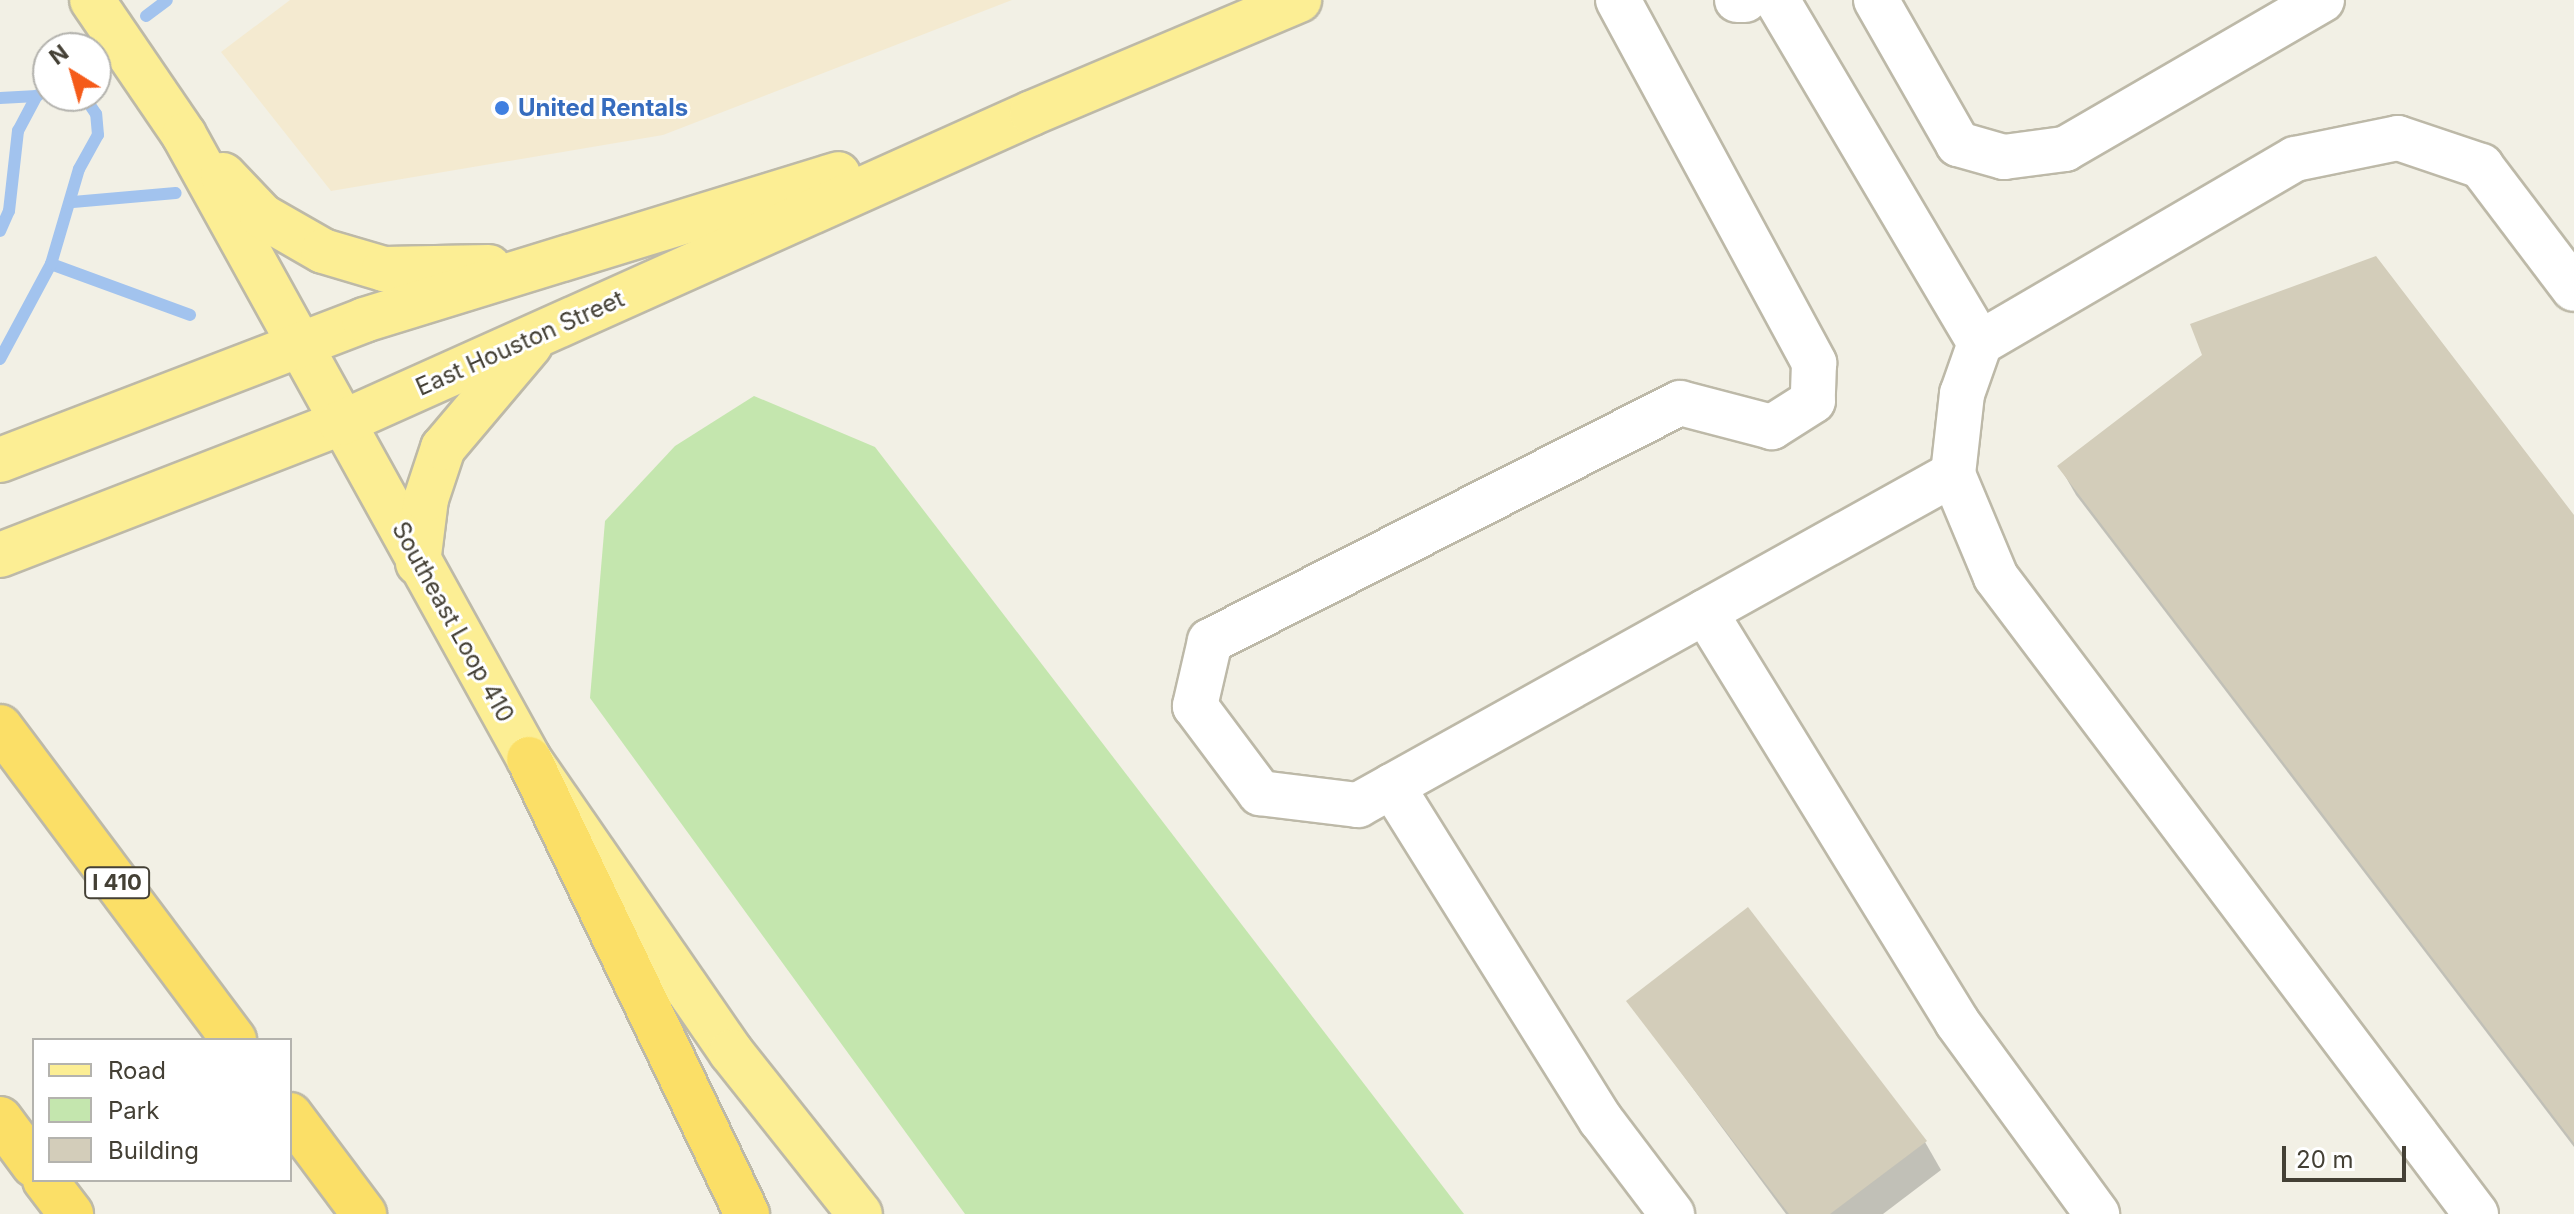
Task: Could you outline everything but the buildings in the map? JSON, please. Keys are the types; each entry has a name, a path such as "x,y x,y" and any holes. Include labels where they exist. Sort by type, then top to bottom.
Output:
{"highway":[{"name":"I 410","path":"0,727 233,1038"},
{"path":"529,759 747,1214"},
{"path":"292,1118 364,1214"},
{"path":"0,1119 32,1162"},
{"path":"47,1182 71,1214"}],"main road":[{"name":"Southeast Loop 410","path":"92,0 184,135 529,759 731,1052 860,1214"},
{"name":"East Houston Street","path":"0,555 341,423 1032,113 1299,0"},
{"name":"East Houston Street","path":"0,460 298,344 1032,113"},
{"path":"184,135 262,216 323,251 384,269 543,267"},
{"path":"418,563 426,499 443,448 540,334"}],"lane":[{"path":"1618,0 1814,363 1813,401 1772,427 1680,403 1210,641 1195,706 1260,793 1358,805 1953,474"},
{"path":"1737,0 1745,0"},
{"path":"1777,0 1980,343"},
{"path":"1876,0 1958,144 2004,157 2065,149 2322,0"},
{"path":"2476,1214 1996,577 1953,474 1962,394 1980,343 2295,159 2398,138 2481,166 2574,289"},
{"path":"1705,612 1957,1022 2097,1214"},
{"path":"1392,786 1601,1120 1672,1214"}],"shaded area":[{"name":"United Rentals","path":"290,0 1012,0 663,135 331,191 221,52"}],"green space":[{"path":"754,396 875,447 1464,1214 965,1214 590,698 605,521 675,446"}],"waterway":[{"path":"146,16 167,0"},
{"path":"0,98 32,96"},
{"path":"0,231 9,211 18,131 32,105"},
{"path":"0,359 51,264 79,169 98,135 95,112"},
{"path":"73,202 176,193"},
{"path":"51,264 190,315"}],"place":[{"name":"United Rentals","path":"502,108"}]}
